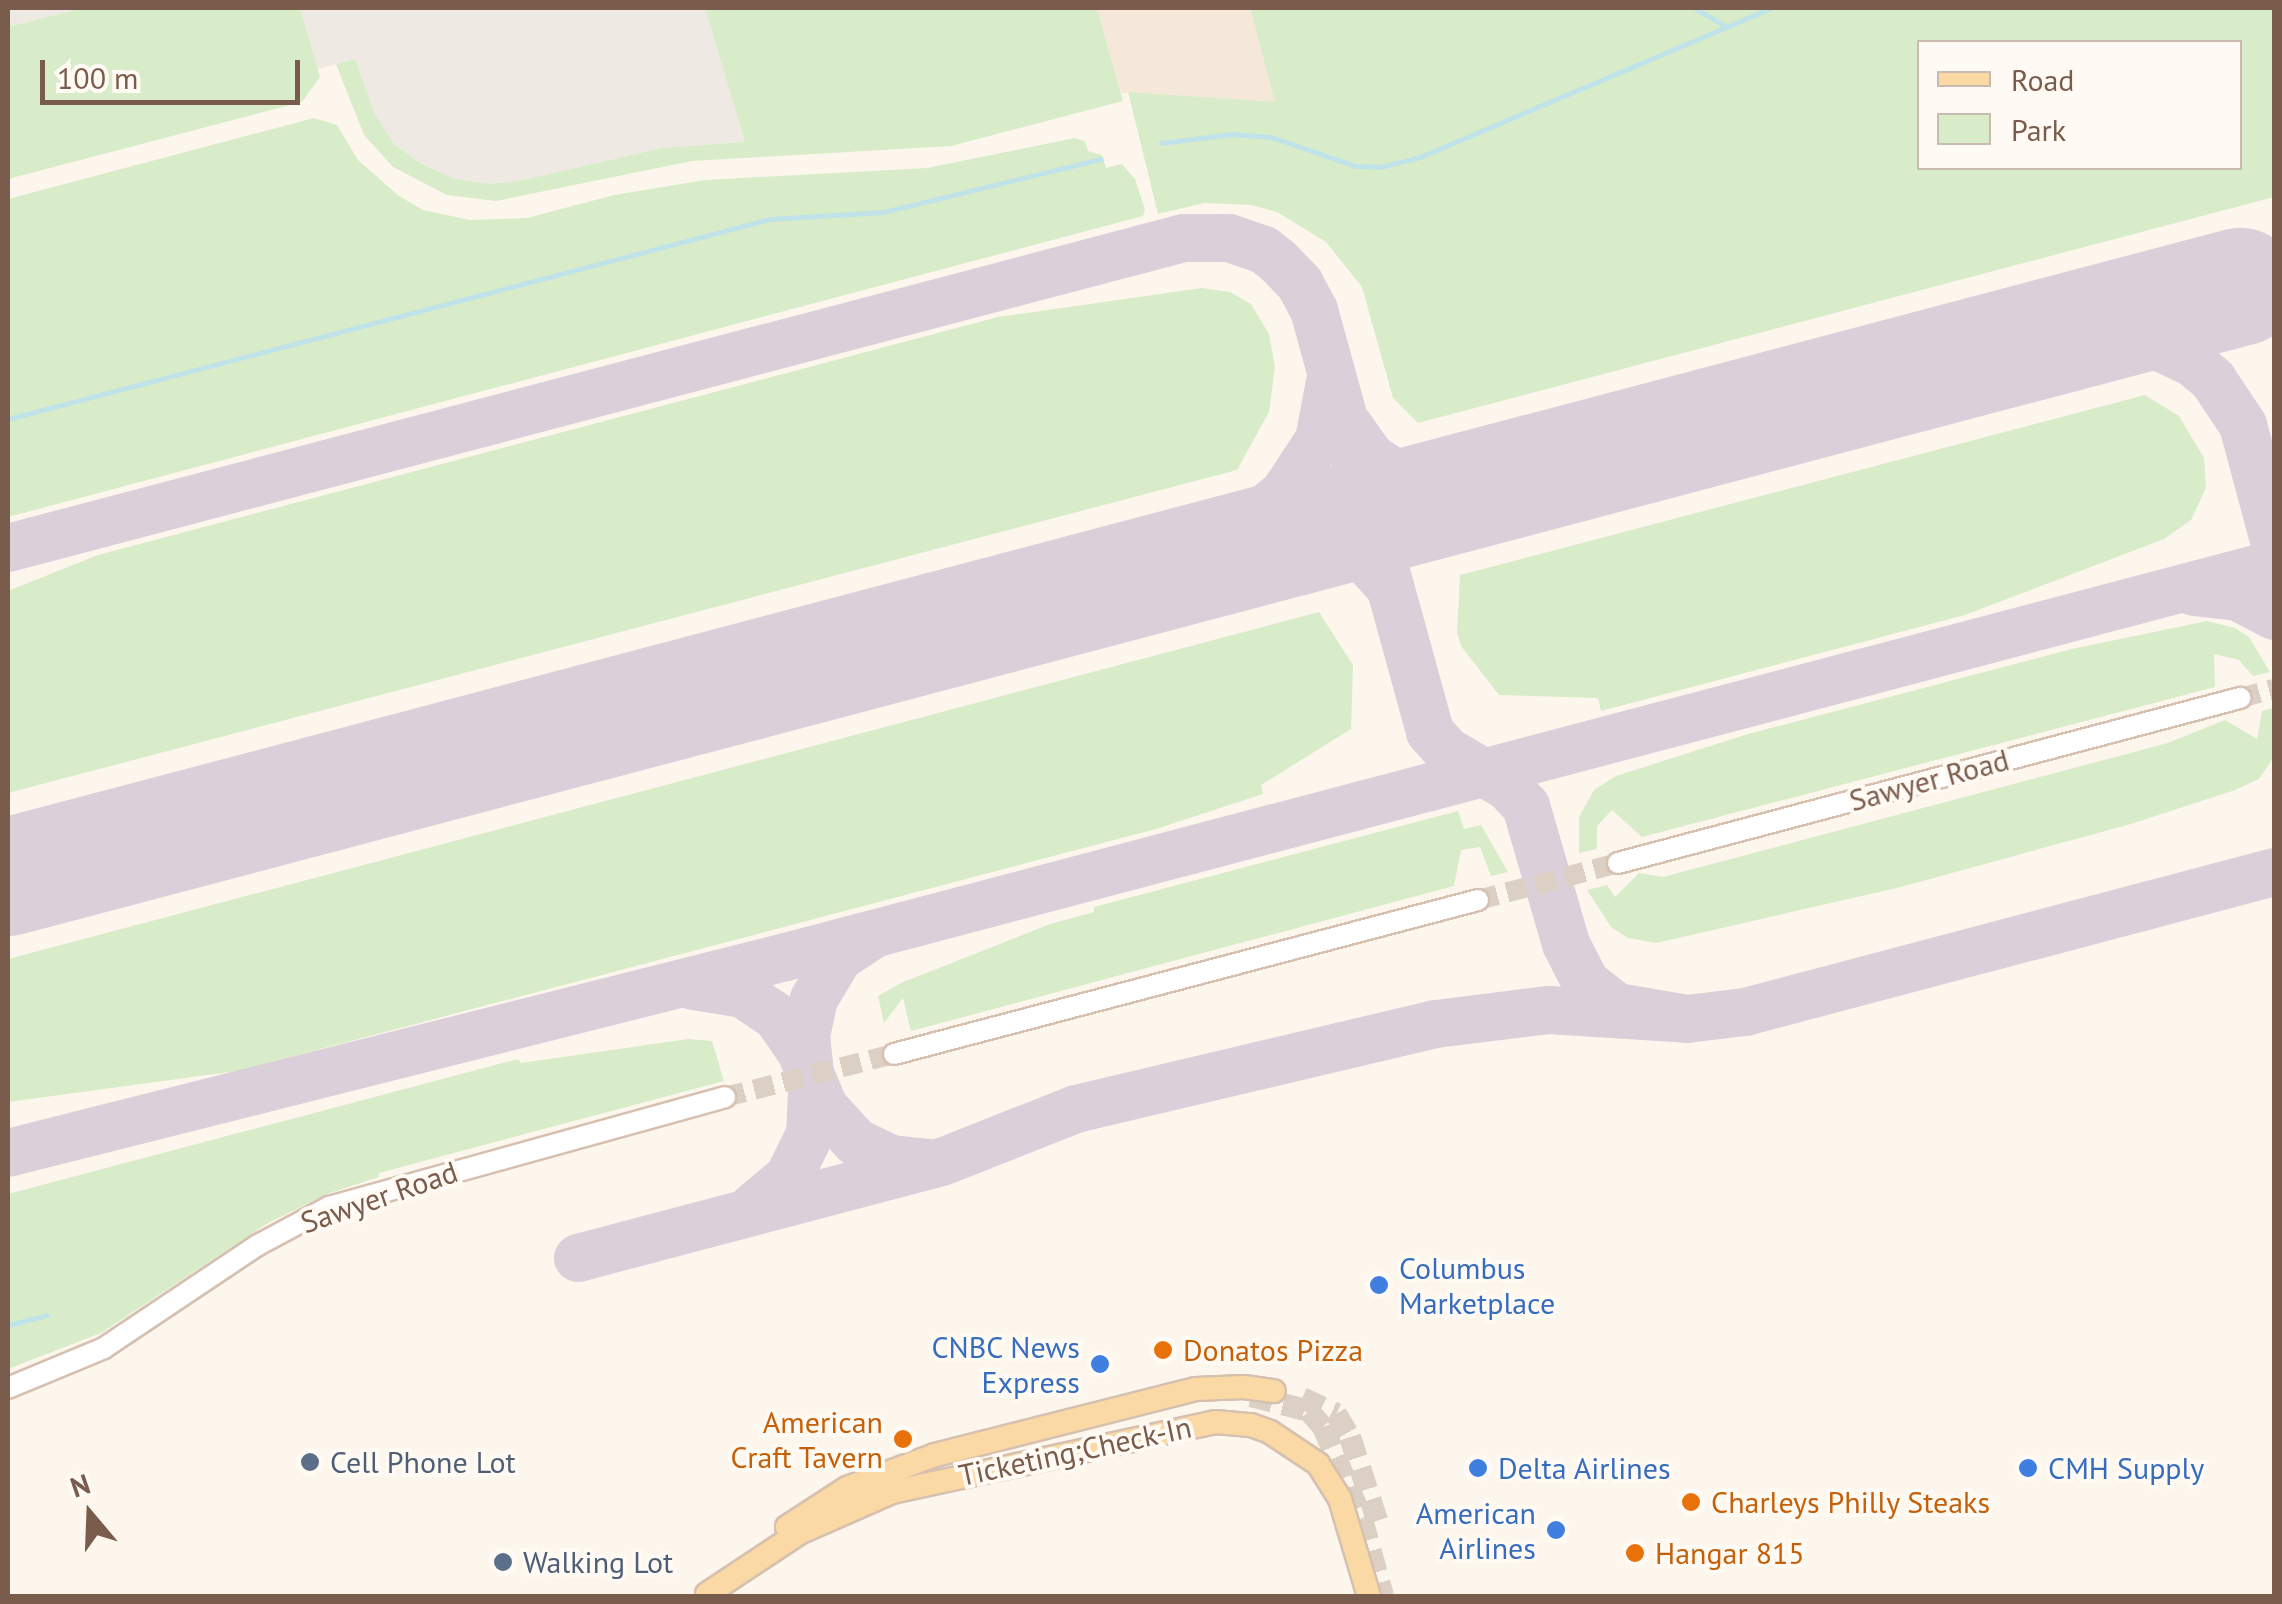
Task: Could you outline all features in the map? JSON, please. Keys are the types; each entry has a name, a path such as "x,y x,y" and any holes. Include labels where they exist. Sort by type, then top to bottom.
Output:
{"main road":[{"path":"705,1595 818,1504 892,1470 1180,1392 1228,1386 1274,1391"},
{"name":"Ticketing;Check-In","path":"705,1595 799,1532 923,1482 1215,1422 1250,1425 1287,1440 1318,1464 1333,1485 1369,1596"}],"street":[{"name":"Sawyer Road","path":"1618,862 2240,698"},
{"path":"894,1054 1478,900"},
{"name":"Sawyer Road","path":"8,1388 104,1348 258,1245 329,1208 726,1097"}],"shaded area":[{"path":"8,8 82,8 10,26"},
{"path":"300,8 705,8 746,142 662,148 491,184 452,178 420,163 394,144 375,114 355,59 317,69"},
{"path":"1097,8 1250,8 1276,103 1121,93"}],"green space":[{"path":"82,8 300,8 320,77 302,102 8,179 8,15 11,26"},
{"path":"705,8 1097,8 1123,101 951,146 692,161 496,201 447,195 393,167 364,135 336,64 355,59 375,114 394,144 420,163 452,178 491,184 523,180 662,148 745,142"},
{"path":"1250,8 2274,8 2274,197 1418,423 1393,398 1362,287 1326,242 1277,212 1251,205 1204,203 1158,214 1128,92 1275,102"},
{"path":"314,118 337,125 358,160 399,196 423,210 470,220 527,218 614,195 705,180 927,168 1075,138 1085,141 1088,151 1102,155 1106,168 1122,164 1135,179 1145,210 1143,216 8,517 8,199"},
{"path":"1202,288 1230,292 1251,304 1269,334 1275,367 1269,412 1237,470 8,793 8,591 98,555 998,317"},
{"path":"2145,395 2179,416 2204,458 2206,488 2191,520 2164,539 1965,615 1601,711 1598,698 1499,695 1461,646 1457,632 1460,575"},
{"path":"1319,612 1353,665 1351,729 1261,785 1263,794 1156,829 237,1071 8,1102 8,959"},
{"path":"2207,621 2235,628 2249,637 2270,672 2253,676 2239,660 2214,654 2215,687 1642,837 1612,810 1597,826 1597,849 1579,853 1579,817 1594,790 1616,776 1748,734 2072,649"},
{"path":"2274,708 2274,757 2259,779 2131,824 1901,887 1656,943 1628,938 1611,927 1587,890 1607,885 1615,897 1639,873 1663,877 2168,743 2225,720 2257,739 2262,711"},
{"path":"1458,811 1464,829 1481,825 1508,872 1491,876 1480,847 1461,850 1454,886 911,1031 903,998 884,1023 878,996 901,983 1050,924 1094,912 1094,907"},
{"path":"688,1039 712,1041 724,1081 379,1173 379,1177 327,1194 268,1223 101,1333 8,1369 8,1194 518,1059 521,1063"}],"waterway":[{"path":"1695,8 1727,27"},
{"path":"1161,143 1231,134 1271,137 1355,166 1380,167 1420,157 1771,8"},
{"path":"8,419 770,219 883,212 1101,159"},
{"path":"8,1325 47,1315"}],"taxiway":[{"path":"8,548 1184,238 1229,238 1264,250 1278,261 1300,284 1314,310 1430,732 1447,751 1508,787 1526,806 1566,944 1586,983 1617,1007 1687,1019"},
{"path":"2062,334 2108,335 2153,344 2193,363 2213,380 2243,425 2274,541"},
{"path":"1162,572 1233,535 1284,493 1319,440 1330,382"},
{"path":"1349,426 1371,457 1405,480 1436,490 1475,489"},
{"path":"1290,538 1323,536 1352,545 1387,584"},
{"path":"8,1153 786,957 2274,564"},
{"path":"2194,592 2238,597 2274,616"},
{"path":"578,1258 942,1162 1076,1109 1436,1024 1549,1010 1687,1019 1745,1012 2274,872"},
{"path":"752,1208 789,1177 810,1134 812,1091 806,1036 814,999 839,957 868,938"},
{"path":"694,986 743,994 777,1017 801,1052 824,1107 856,1142 891,1159 928,1163"}],"runway":[{"path":"8,877 2240,287"}],"tunnel":[{"path":"2240,698 2274,689"},
{"path":"1478,900 1618,863"},
{"path":"725,1097 894,1054"},
{"path":"1251,1396 1309,1411 1323,1427 1362,1519 1383,1596"},
{"path":"1302,1398 1336,1414 1350,1437 1379,1526"}],"place":[{"name":"Columbus Marketplace","path":"1379,1285"},
{"name":"Donatos Pizza","path":"1163,1350"},
{"name":"CNBC News Express","path":"1100,1364"},
{"name":"American Craft Tavern","path":"903,1439"},
{"name":"Cell Phone Lot","path":"310,1462"},
{"name":"Delta Airlines","path":"1478,1468"},
{"name":"CMH Supply","path":"2028,1468"},
{"name":"Charleys Philly Steaks","path":"1691,1502"},
{"name":"American Airlines","path":"1556,1530"},
{"name":"Hangar 815","path":"1635,1553"},
{"name":"Walking Lot","path":"503,1562"}]}
